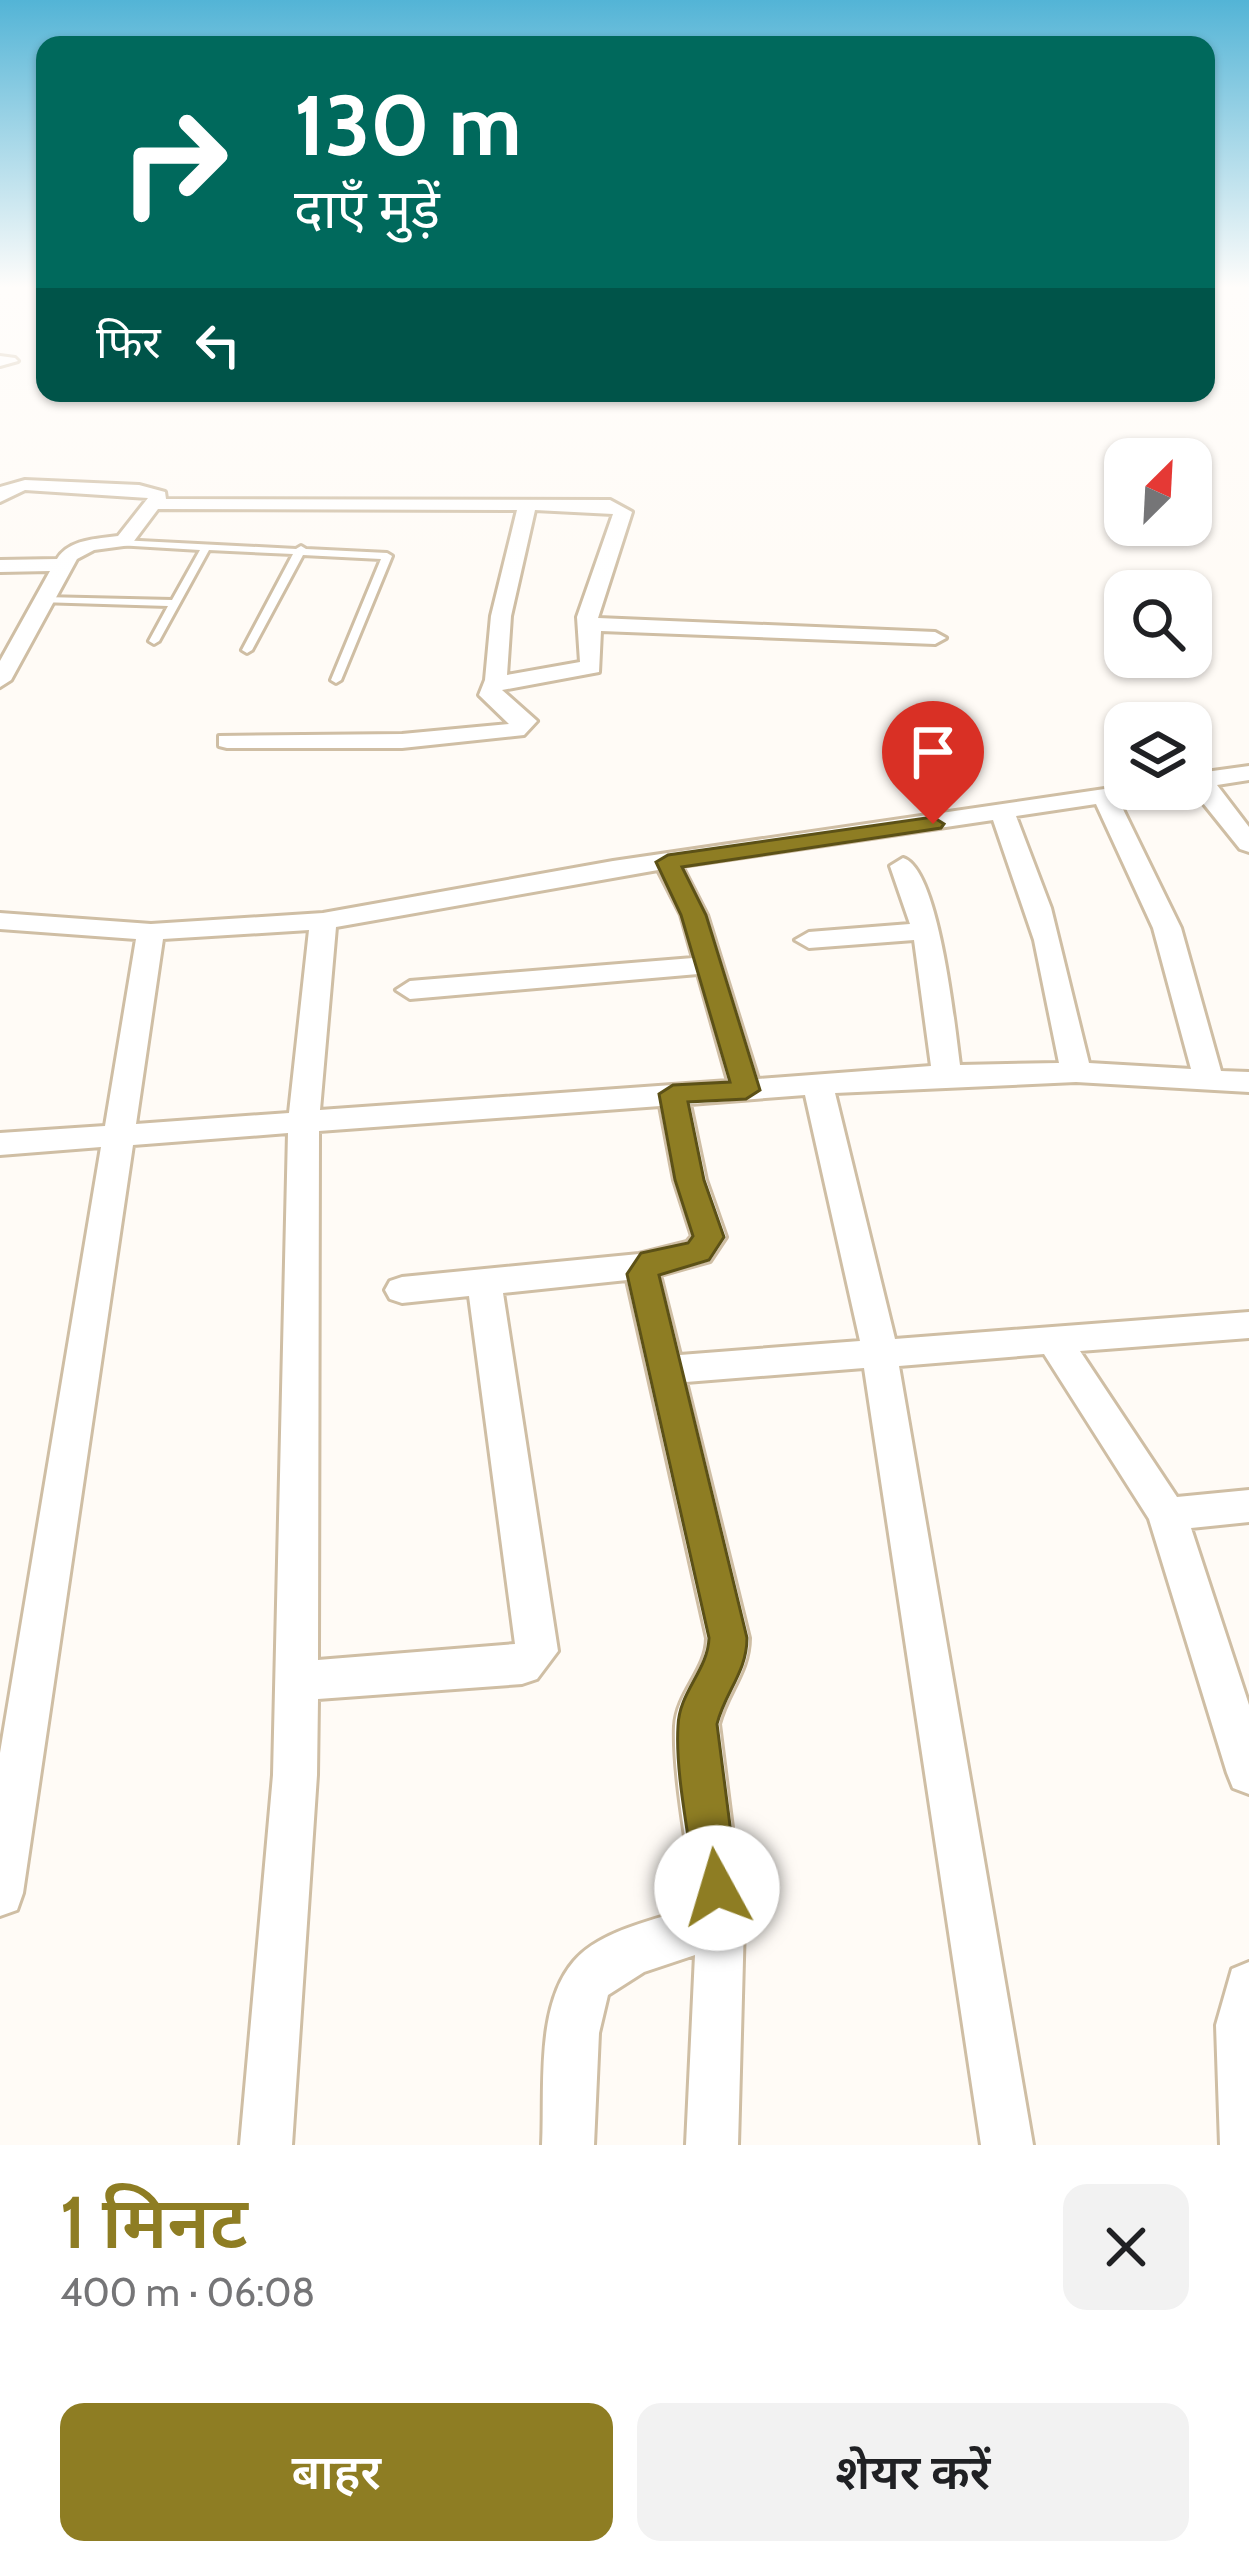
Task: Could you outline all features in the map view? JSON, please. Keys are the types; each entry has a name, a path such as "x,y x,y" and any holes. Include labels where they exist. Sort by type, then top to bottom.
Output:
{"street":[{"path":"0,497 12,486 25,484 148,491 159,496 130,538 79,548 63,565 0,680"},
{"path":"156,504 610,505 623,512 587,617 591,667 496,682"},
{"path":"227,741 403,741 516,730 526,721 490,695 496,682 501,616 527,506"},
{"path":"0,566 63,565"},
{"path":"590,623 616,628 935,638"},
{"path":"1212,779 1249,773"},
{"path":"1,923 151,932 323,921 668,862 1104,798"},
{"path":"1212,800 1249,844"},
{"path":"1111,810 1167,928 1210,1080"},
{"path":"1002,813 1027,867 1046,927 1076,1072"},
{"path":"668,862 710,965 746,1090"},
{"path":"903,866 926,931 947,1075"},
{"path":"266,2145 295,1774 304,1120 323,921"},
{"path":"809,940 926,931"},
{"path":"0,1893 151,932"},
{"path":"410,990 710,965"},
{"path":"0,1144 947,1075 1076,1072 1249,1082"},
{"path":"818,1084 879,1351 1007,2145"},
{"path":"402,1290 645,1265 698,1252 709,1237 690,1180 673,1094"},
{"path":"645,1265 645,1286 728,1638 728,1661 706,1692 697,1724 720,1923 712,2145"},
{"path":"297,1681 522,1665 537,1651 484,1282"},
{"path":"664,1370 1249,1325"},
{"path":"1055,1342 1167,1514 1249,1773"},
{"path":"1167,1514 1249,1506"},
{"path":"568,2145 578,2013 586,1982 608,1965 720,1923"},
{"path":"1246,2145 1241,2025 1249,1986"}],"lane":[{"path":"120,543 387,556 335,680"},
{"path":"154,641 206,547"},
{"path":"247,650 301,549"},
{"path":"43,600 175,603"}],"route":[{"path":"717,1888 697,1724 706,1692 728,1661 728,1638 643,1274 652,1261 698,1252 709,1237 690,1180 673,1094 746,1090 694,915 668,862 933,824"}]}
